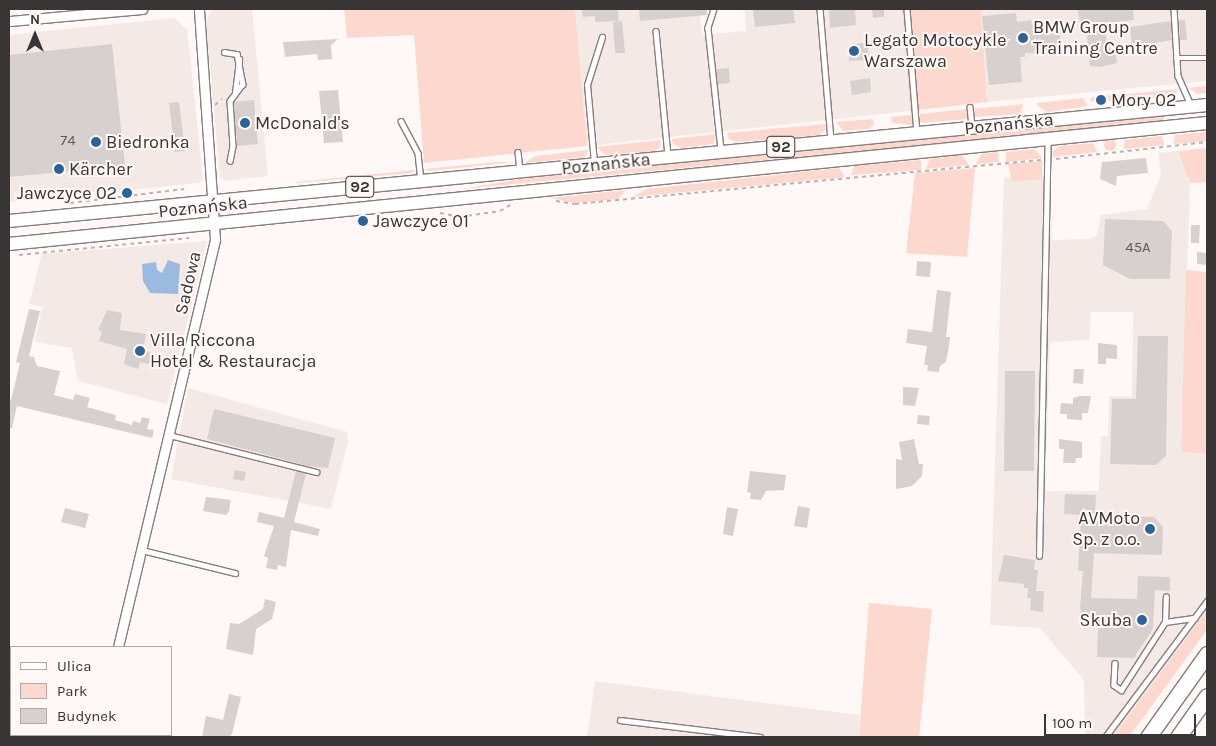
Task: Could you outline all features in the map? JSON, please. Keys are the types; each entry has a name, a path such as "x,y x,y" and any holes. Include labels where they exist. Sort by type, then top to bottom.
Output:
{"highway":[{"path":"1148,737 1207,654"},
{"path":"1178,737 1207,696"}],"main road":[{"name":"Poznańska","path":"9,221 214,200 594,166 1207,105"},
{"name":"Poznańska","path":"9,244 1207,123"}],"street":[{"path":"9,21 108,10 142,9"},
{"name":"Sadowa","path":"118,646 209,269 216,224 199,9"}],"lane":[{"path":"714,9 708,28 722,153"},
{"path":"820,9 832,142"},
{"path":"907,9 917,134"},
{"path":"1174,9 1178,76 1191,106"},
{"path":"656,30 668,158"},
{"path":"594,166 587,85 602,37"},
{"path":"224,52 233,52 240,58 243,84 229,103 234,146 230,161"},
{"path":"1176,58 1207,58"},
{"path":"970,108 972,128"},
{"path":"401,121 418,153 421,182"},
{"path":"1039,556 1048,138"},
{"path":"518,152 520,173"},
{"path":"169,435 316,472"},
{"path":"142,550 235,573"},
{"path":"1114,663 1114,686 1121,690 1165,622 1166,597"},
{"path":"1105,737 1207,601"},
{"path":"1165,622 1195,618"},
{"path":"620,720 760,737"}],"path":[{"path":"553,200 576,204 1207,142"},
{"path":"66,203 184,189"},
{"path":"437,212 460,217 500,211 512,204"},
{"path":"19,255 189,238"}],"shaded area":[{"path":"212,9 252,9 268,176 224,181 220,177 206,22"},
{"path":"575,9 699,9 702,35 746,31 745,9 902,9 910,111 587,146"},
{"path":"981,9 1207,9 1207,81 987,102"},
{"path":"174,18 187,29 203,179 200,183 9,202 9,35"},
{"path":"1178,151 1190,183 1181,452 1207,454 1207,610 1113,737 1085,737 1084,680 1040,628 990,625 1004,177 1050,175 1052,240 1089,239 1097,235 1101,215 1147,209 1161,174 1158,153","holes":["1091,312 1133,312 1132,397 1109,396 1108,436 1101,436 1099,491 1045,491 1050,342 1089,340"]},
{"path":"207,241 167,404 78,381 72,348 35,342 42,307 29,304 42,254"},
{"path":"188,388 347,432 348,442 331,509 171,479"},
{"path":"595,681 859,715 859,736 871,737 587,737"}],"green space":[{"path":"344,9 575,9 587,146 424,163 414,35 347,38"},
{"path":"902,9 981,9 987,102 910,111"},
{"path":"1207,86 1207,93 1198,94 1189,88"},
{"path":"1178,89 1173,96 1117,102 1118,95"},
{"path":"1111,95 1111,101 1090,101 1092,97"},
{"path":"1083,98 1087,106 1047,112 1038,106 1037,103"},
{"path":"1023,104 1020,114 974,117 973,109"},
{"path":"967,109 967,119 922,123 920,121 920,114"},
{"path":"912,115 912,125 892,123 891,117"},
{"path":"1163,116 1164,122 462,189 520,179"},
{"path":"873,119 874,124 869,129 843,131 836,122"},
{"path":"826,124 825,130 819,135 736,142 729,139 727,133"},
{"path":"1207,132 1207,141 1173,144 1175,135"},
{"path":"717,134 713,144 681,148 673,144 672,139"},
{"path":"1162,136 1164,145 1123,149 1125,140"},
{"path":"1108,139 1112,139 1116,145 1112,151 1108,151 1104,147 1104,143"},
{"path":"661,140 659,148 655,151 605,155 597,147"},
{"path":"1093,143 1097,152 1053,157 1053,151 1060,146"},
{"path":"1207,148 1207,182 1190,183 1178,151"},
{"path":"1035,149 1042,158 1006,162 1006,152"},
{"path":"589,150 585,157 524,163 536,156"},
{"path":"998,152 999,162 976,164 981,154"},
{"path":"962,155 969,165 926,169 930,159"},
{"path":"921,160 921,170 851,175 854,166"},
{"path":"1042,161 1042,179 1012,182 1008,164"},
{"path":"514,162 429,171 424,169"},
{"path":"839,168 845,177 632,197 647,189"},
{"path":"975,168 967,257 906,253 915,173"},
{"path":"416,170 411,173 296,183 296,182"},
{"path":"626,190 618,199 575,203 550,198"},
{"path":"1186,270 1207,272 1207,454 1181,452"},
{"path":"869,603 932,609 919,737 859,736"},
{"path":"1207,610 1207,630 1129,737 1113,737"}],"water":[{"path":"168,260 180,264 178,294 150,293 143,281 142,264 156,262 157,270 162,273"}],"building":[{"path":"582,9 618,9 619,21 595,22 595,16 583,17"},
{"path":"639,9 707,9 707,15 640,21"},
{"path":"753,9 793,9 795,23 755,27"},
{"path":"829,9 855,9 856,25 830,28"},
{"path":"872,9 884,9 884,17 873,18"},
{"path":"1078,9 1133,9 1134,20 1105,23 1107,48 1115,47 1117,63 1101,67 1090,66 1086,25 1080,25"},
{"name":"BMW Group Training Centre","path":"1016,13 1017,22 1031,20 1032,25 1059,23 1062,54 1025,53 1025,57 1020,57 1022,82 989,85 982,16"},
{"path":"1179,20 1185,20 1187,40 1180,40"},
{"path":"622,21 625,53 615,53 613,22"},
{"path":"1171,21 1172,40 1132,47 1130,27"},
{"path":"338,39 331,45 332,59 318,60 317,54 285,57 283,42"},
{"path":"863,43 864,47 868,46 869,60 849,61 849,53 854,53 853,44"},
{"path":"112,44 125,166 9,177 9,55"},
{"path":"729,68 730,83 718,84 716,69"},
{"path":"870,78 871,92 852,95 850,81"},
{"path":"338,90 343,142 324,143 319,91"},
{"name":"McDonald's","path":"254,100 258,144 237,146 234,102"},
{"path":"179,102 185,151 175,152 169,103"},
{"path":"1146,158 1148,173 1117,176 1116,186 1100,179 1102,162"},
{"path":"1105,219 1163,221 1172,231 1170,279 1130,279 1103,265"},
{"path":"1191,225 1200,225 1199,243 1191,243"},
{"path":"1197,252 1207,253 1207,265 1197,264"},
{"path":"917,261 931,262 930,277 916,276"},
{"path":"937,290 951,292 946,337 950,337 949,346 946,362 940,366 939,372 927,371 928,365 924,365 927,346 906,343 908,329 932,332"},
{"path":"29,309 40,311 29,356 34,357 37,366 60,371 54,395 73,400 75,394 90,398 87,407 116,415 115,420 132,425 133,421 140,423 142,417 150,419 147,429 154,430 152,438 17,406 12,428 9,428 9,399 11,400 20,363 16,362"},
{"path":"107,310 122,313 120,330 146,334 143,350 152,353 149,364 140,362 138,369 124,364 127,349 99,341 102,331 98,330"},
{"path":"1138,336 1168,336 1166,456 1156,465 1110,464 1112,399 1136,399"},
{"path":"1098,343 1117,345 1117,359 1106,358 1106,364 1098,364"},
{"path":"1074,369 1084,369 1083,384 1073,383"},
{"path":"1005,371 1035,371 1034,471 1004,471"},
{"path":"903,387 919,388 915,406 903,405"},
{"path":"1091,396 1088,413 1082,413 1082,420 1067,419 1067,414 1060,414 1061,403 1073,404 1073,398"},
{"path":"214,409 335,438 328,468 308,466 207,439"},
{"path":"918,415 930,416 929,425 917,424"},
{"path":"914,439 919,464 923,464 922,476 912,486 896,489 896,459 902,460 899,442"},
{"path":"1059,439 1082,442 1082,458 1076,458 1075,463 1063,463 1064,449 1059,449"},
{"path":"235,470 246,472 244,481 233,479"},
{"path":"296,471 306,474 294,522 320,529 318,536 291,530 286,567 278,565 277,570 266,568 268,558 264,556 274,526 257,522 259,512 284,518"},
{"path":"750,471 786,475 784,490 766,491 761,500 750,499 751,493 747,492"},
{"path":"1065,494 1096,495 1095,515 1154,517 1163,527 1162,555 1094,553 1091,598 1137,599 1138,576 1170,577 1170,591 1155,590 1153,629 1134,658 1097,657 1098,626 1083,625 1080,607 1083,571 1078,571 1081,515 1064,514"},
{"path":"206,497 231,500 229,511 226,515 203,511"},
{"path":"798,506 810,508 807,528 794,526"},
{"path":"727,507 738,509 733,536 723,534"},
{"path":"65,508 89,514 85,528 61,522"},
{"path":"1004,555 1035,560 1034,570 1038,570 1036,591 1044,591 1043,612 1030,610 1031,598 1027,598 1028,588 1024,588 1024,584 998,581"},
{"path":"265,599 276,602 272,619 256,629 253,655 226,649 230,623 239,624 263,609"},
{"path":"229,694 241,697 232,734 229,737 202,737 206,716 223,720"}],"place":[{"name":"BMW Group Training Centre","path":"1023,38"},
{"name":"Legato Motocykle Warszawa","path":"854,51"},
{"name":"Mory 02","path":"1101,100"},
{"name":"McDonald's","path":"245,123"},
{"name":"Biedronka","path":"96,142"},
{"name":"Kärcher","path":"59,169"},
{"name":"Jawczyce 02","path":"127,193"},
{"name":"Jawczyce 01","path":"363,221"},
{"name":"Villa Riccona Hotel & Restauracja","path":"140,351"},
{"name":"AVMoto Sp. z o.o.","path":"1150,529"},
{"name":"Skuba","path":"1142,620"}]}
